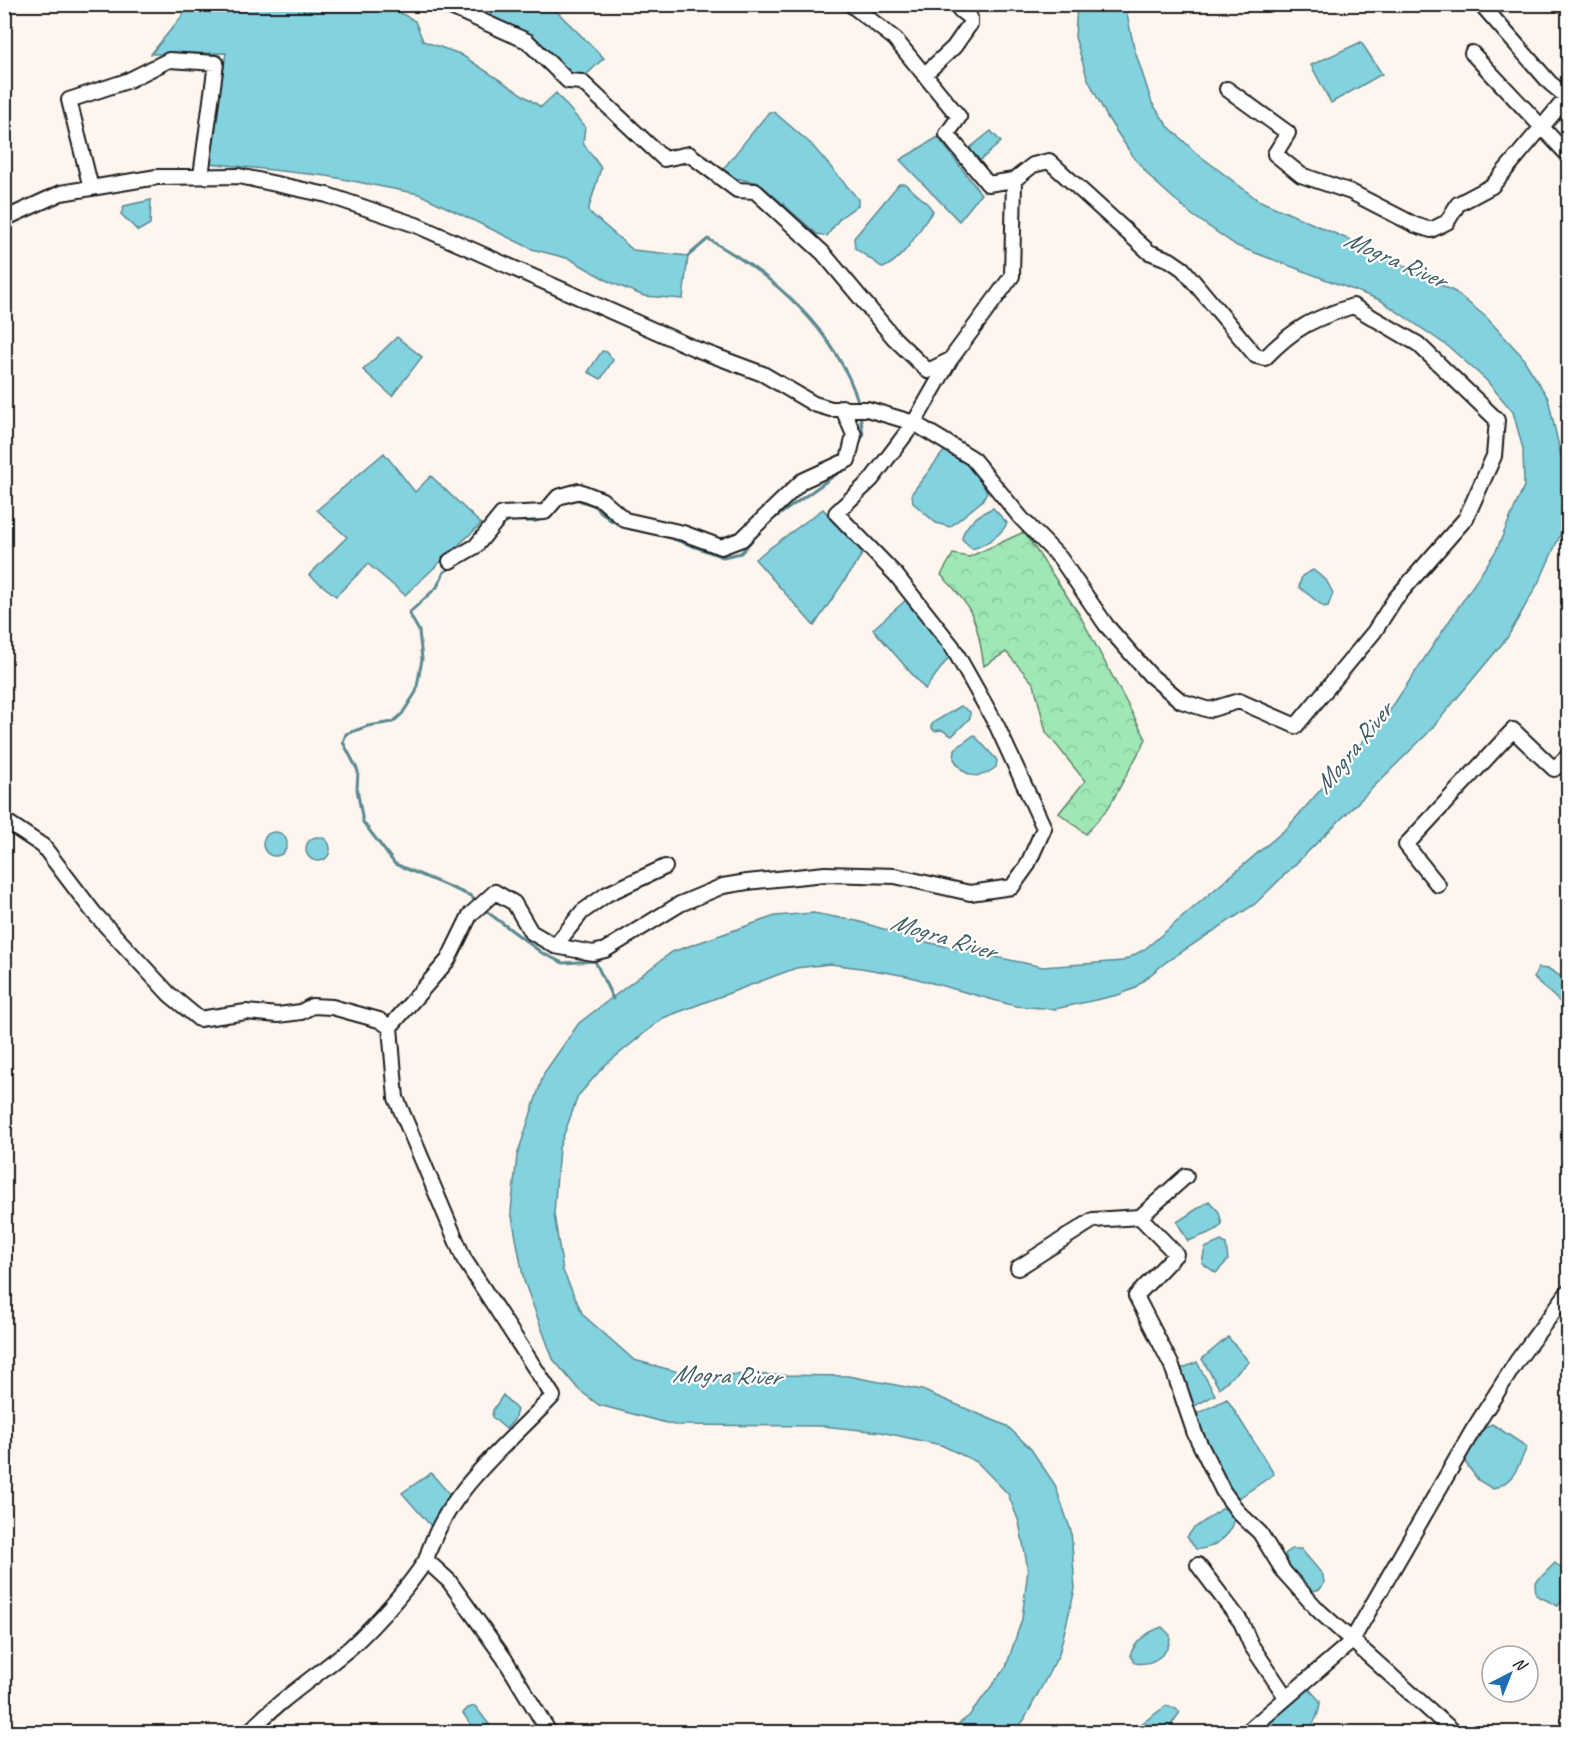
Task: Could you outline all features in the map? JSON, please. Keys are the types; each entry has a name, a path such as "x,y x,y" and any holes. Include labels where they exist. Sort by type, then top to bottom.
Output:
{"street":[{"path":"444,4 527,41 568,81 582,82 664,159 689,154 736,190 755,191 823,254 894,338 928,371 950,360"},
{"path":"4,219 61,193 157,177 239,176 327,195 416,225 696,349 763,374 814,404 831,409 842,407 867,409 914,423 972,458 1021,518 1060,558 1106,625 1150,675 1181,702 1209,710 1239,701 1296,726 1374,632 1395,599 1466,518 1494,456 1497,420 1418,344 1353,306 1313,319 1286,337 1265,358 1256,356 1183,269 1170,260 1149,252 1048,161 1032,165 1014,180 988,184 947,134 959,117 895,39 850,4"},
{"path":"924,75 954,47 970,24 970,18 960,10 959,4"},
{"path":"1227,89 1288,133 1275,154 1301,175 1351,192 1431,230 1447,222 1458,204 1492,186 1568,97 1550,83 1481,4"},
{"path":"1472,53 1540,128 1569,155"},
{"path":"91,188 69,100 127,81 169,60 216,63 201,177"},
{"path":"249,1732 273,1707 352,1646 417,1575 426,1560 432,1541 460,1492 553,1396 464,1259 396,1098 390,1027 448,960 470,915 495,892 514,903 531,932 555,946 592,953 605,950 680,904 723,886 825,874 896,876 970,893 1012,887 1028,866 1044,828 997,726 952,646 930,615 896,574 836,513 872,480 914,423 950,360 1012,276 1014,180"},
{"path":"450,561 476,546 502,514 545,512 558,497 579,491 602,500 626,520 683,533 721,547 742,539 802,481 848,460 854,435 842,407"},
{"path":"1438,885 1406,845 1513,730 1554,769 1569,756"},
{"path":"4,820 43,846 94,913 170,994 200,1019 246,1012 278,1015 301,1012 312,1006 332,1007 379,1020 390,1027"},
{"path":"555,946 582,912 607,894 665,867"},
{"path":"1018,1268 1093,1220 1140,1217 1186,1176"},
{"path":"1140,1217 1176,1254 1136,1296 1172,1366 1206,1461 1222,1491 1239,1513 1260,1533 1284,1572 1351,1641 1454,1732"},
{"path":"1247,1732 1351,1641 1492,1400 1539,1328 1569,1292"},
{"path":"426,1560 449,1581 504,1658 549,1732"},
{"path":"1198,1565 1241,1622 1251,1645 1286,1697"}],"green space":[{"path":"1024,532 1079,614 1146,739 1109,807 1086,834 1059,813 1085,781 1046,732 1034,684 1006,652 984,666 972,616 961,597 941,575 953,554 969,557"}],"water":[{"path":"191,5 386,5 415,21 423,41 460,54 541,107 556,93 585,127 583,143 601,168 588,211 633,250 688,256 683,299 644,296 610,282 570,259 532,249 419,194 327,176 209,163 226,53 151,54"},
{"path":"463,5 550,5 604,58 583,78 570,74"},
{"name":"Mogra River","path":"1077,5 1128,5 1127,14 1134,48 1152,103 1167,125 1195,152 1258,200 1375,251 1455,292 1486,317 1521,355 1548,398 1568,487 1568,517 1541,578 1507,638 1428,733 1255,904 1166,962 1133,989 1118,995 1055,1009 1015,1006 907,976 861,968 830,964 796,968 663,1018 604,1066 578,1096 559,1148 554,1214 563,1271 583,1315 634,1360 686,1374 848,1376 922,1390 1007,1426 1031,1449 1055,1485 1071,1531 1075,1589 1059,1654 1024,1720 1014,1732 948,1732 969,1716 1006,1667 1022,1619 1028,1569 1019,1522 1008,1494 977,1462 941,1445 881,1432 822,1426 674,1425 599,1405 579,1390 553,1359 524,1281 511,1211 517,1156 544,1073 579,1023 672,952 775,916 813,913 857,921 926,942 1043,967 1123,961 1145,949 1287,828 1388,713 1496,551 1524,486 1523,449 1513,412 1486,380 1449,347 1380,300 1237,246 1192,215 1152,179 1132,155 1107,117 1087,77 1075,37"},
{"path":"1361,42 1382,74 1331,103 1311,65"},
{"path":"769,112 774,112 811,144 858,199 858,205 840,218 827,236 817,234 759,183 735,178 723,169"},
{"path":"991,131 1001,142 976,164 969,154 971,147"},
{"path":"938,137 981,194 959,221 900,160"},
{"path":"899,184 905,184 933,211 905,251 883,268 855,248 854,238"},
{"path":"151,200 150,224 138,231 121,214 124,206"},
{"path":"397,337 422,357 392,396 363,370"},
{"path":"602,351 607,352 613,360 601,379 588,372"},
{"path":"944,451 964,461 987,492 982,501 950,527 936,523 913,503 912,493"},
{"path":"384,453 415,492 431,476 481,524 405,595 368,564 336,596 309,575 347,537 317,510"},
{"path":"993,508 1007,523 992,539 972,549 962,539 963,534 978,516"},
{"path":"823,509 863,553 814,626 755,559"},
{"path":"1313,570 1326,580 1333,593 1328,606 1324,607 1299,587 1302,576"},
{"path":"906,600 942,632 950,656 925,689 873,629"},
{"path":"961,706 970,712 970,718 952,736 942,730 934,731 931,726 934,722"},
{"path":"974,735 997,760 996,767 978,776 968,774 954,759 955,749"},
{"path":"275,832 284,835 287,844 284,853 275,856 266,853 263,844 266,835"},
{"path":"318,837 326,841 330,849 326,857 318,861 310,857 306,849 310,841"},
{"path":"1538,968 1549,969 1568,981 1568,1000 1561,1003 1534,978"},
{"path":"1209,1201 1219,1212 1222,1225 1214,1231 1188,1241 1177,1222"},
{"path":"1221,1241 1226,1244 1228,1260 1216,1273 1202,1263 1205,1248"},
{"path":"1228,1337 1249,1362 1219,1388 1202,1359"},
{"path":"1197,1362 1215,1395 1191,1408 1179,1370"},
{"path":"503,1395 517,1410 514,1420 506,1429 492,1417 493,1410"},
{"path":"1227,1399 1274,1474 1236,1500 1218,1476 1194,1415"},
{"path":"1492,1424 1527,1447 1518,1467 1507,1482 1493,1489 1478,1480 1465,1462 1478,1435"},
{"path":"431,1473 450,1495 431,1526 402,1493"},
{"path":"1223,1508 1233,1510 1233,1524 1230,1531 1218,1543 1203,1549 1196,1549 1187,1537 1193,1529"},
{"path":"1292,1549 1301,1549 1323,1575 1324,1584 1320,1589 1313,1591 1295,1576 1285,1554"},
{"path":"1555,1563 1568,1574 1568,1592 1558,1606 1536,1595 1535,1583"},
{"path":"1162,1627 1170,1635 1164,1653 1148,1663 1135,1663 1130,1655 1135,1645 1147,1634"},
{"path":"1309,1689 1320,1701 1320,1705 1318,1714 1309,1729 1306,1732 1269,1732 1267,1724"},
{"path":"475,1706 491,1727 487,1732 475,1731 463,1713"},
{"path":"1166,1706 1176,1708 1180,1712 1166,1732 1130,1732"}],"waterway":[{"path":"688,256 708,239 732,253 778,288 799,307 835,352 849,377 859,404"},
{"path":"857,447 863,435 860,413"},
{"path":"765,525 845,468"},
{"path":"572,498 593,505 610,520 631,529 668,537 723,557 741,553 761,530"},
{"path":"493,535 501,526 509,522 534,521 543,518"},
{"path":"477,903 471,896 395,864 363,822 357,789 358,771 343,742 346,734 368,726 393,722 402,714 416,692 422,659 419,631 409,613 437,587 444,572 482,549"},
{"path":"482,908 542,953 563,963 595,961 613,999"}]}
